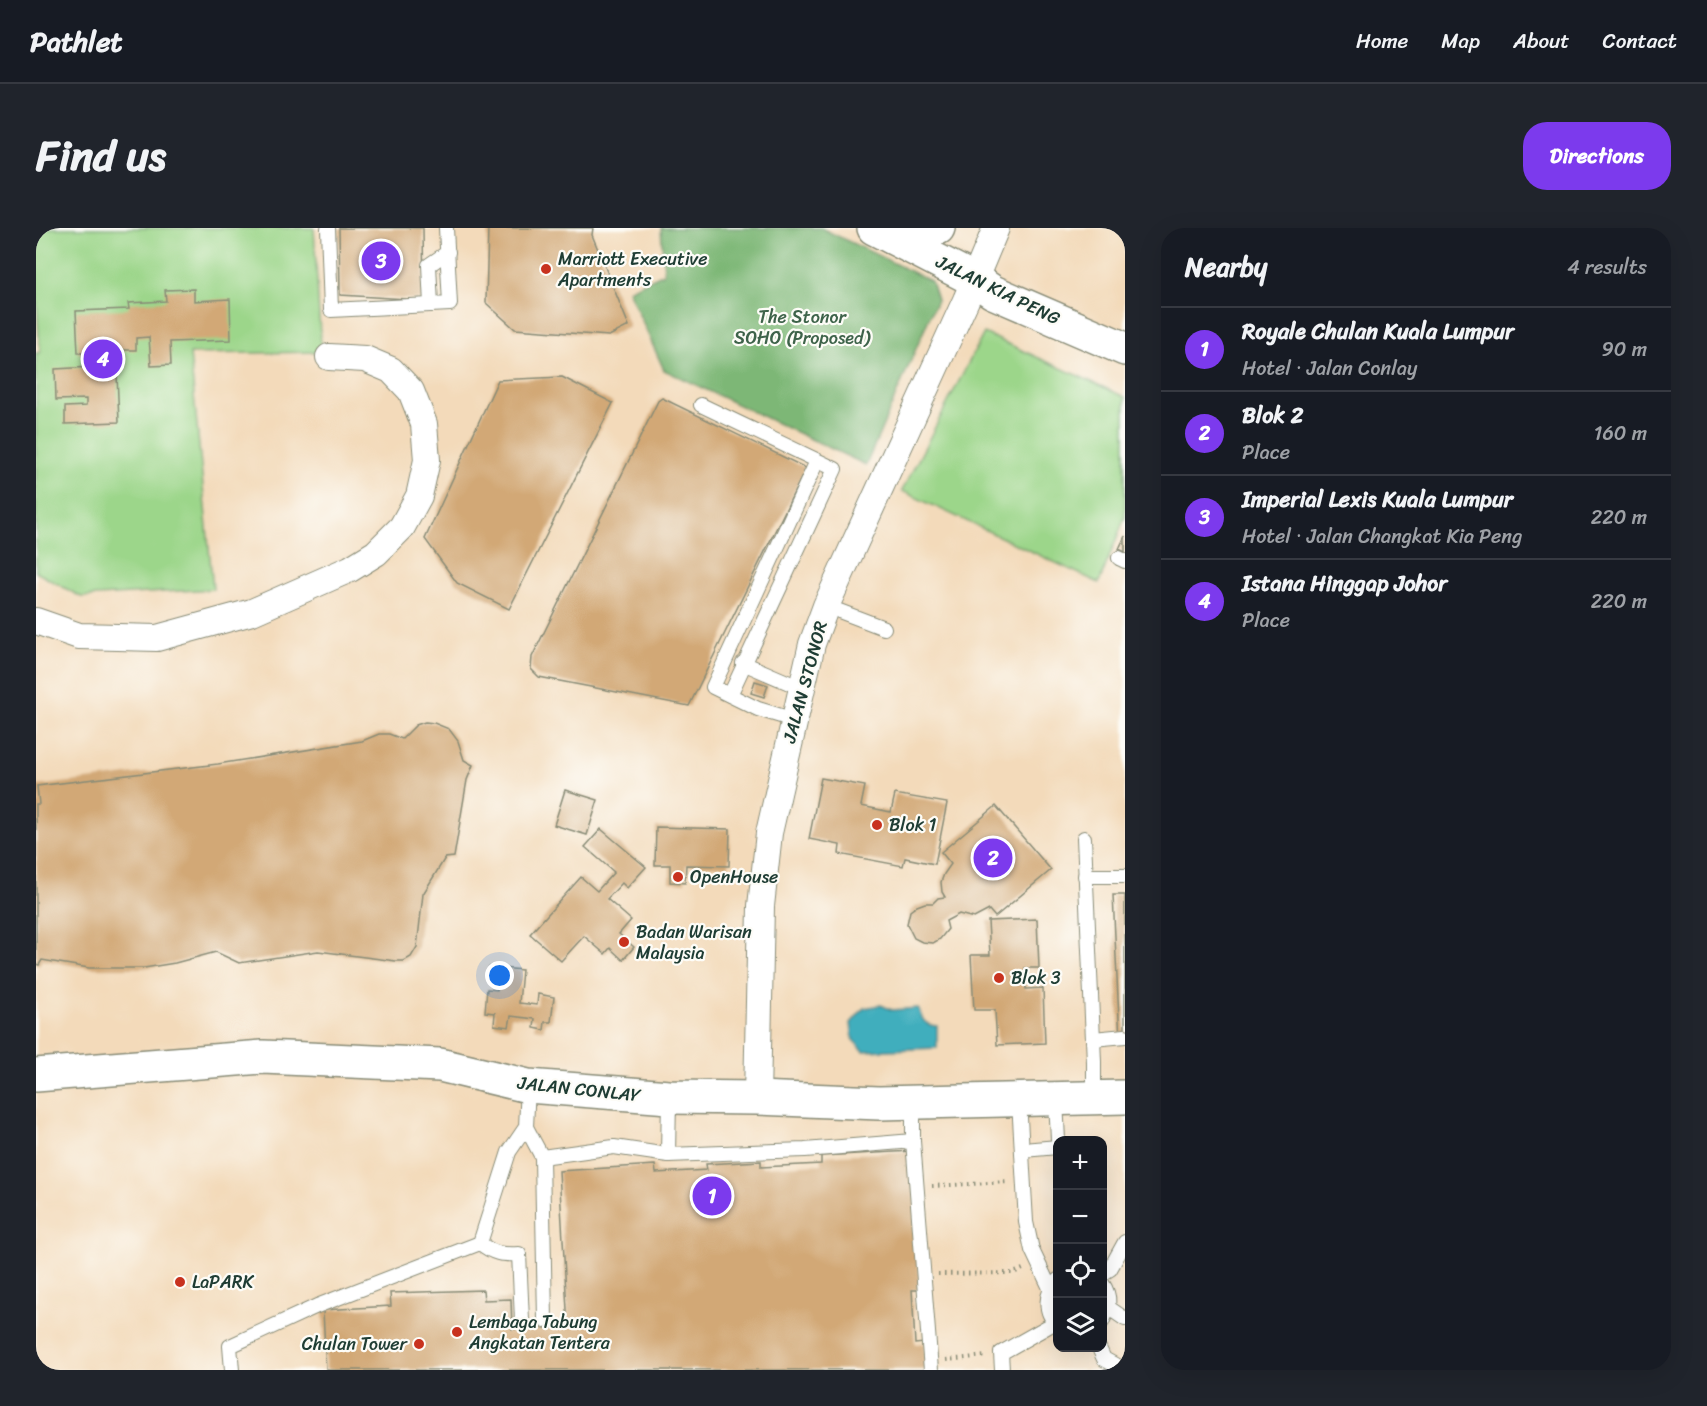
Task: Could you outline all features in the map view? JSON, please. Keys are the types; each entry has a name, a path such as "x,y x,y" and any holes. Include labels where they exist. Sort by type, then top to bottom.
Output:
{"street":[{"path":"883,233 938,228"},
{"name":"JALAN STONOR","path":"757,1098 760,906 764,866 769,833 812,644 826,606 975,280 996,228"},
{"name":"JALAN KIA PENG","path":"883,233 975,280 993,292 1125,349"},
{"path":"36,621 79,636 157,638 252,612 350,570 376,553 402,527 419,496 427,460 424,424 411,391 391,370 365,359 328,357"},
{"name":"JALAN CONLAY","path":"36,1075 263,1057 440,1065 528,1086 669,1097 913,1104 1110,1098"}],"lane":[{"path":"328,228 331,310 450,304 446,228"},
{"path":"431,305 429,265 448,252"},
{"path":"701,405 835,469 730,695"},
{"path":"794,720 758,709 713,687 817,461"},
{"path":"826,606 884,628"},
{"path":"743,663 801,688"},
{"path":"1084,838 1093,1039 1110,1098"},
{"path":"1085,876 1125,876"},
{"path":"1093,1039 1125,1036"},
{"path":"528,1086 526,1127 542,1157 545,1320"},
{"path":"668,1155 669,1097"},
{"path":"1056,1100 1058,1136"},
{"path":"1019,1101 1026,1222 1032,1250 1038,1263 1053,1283"},
{"path":"913,1104 931,1370"},
{"path":"480,1243 509,1152 526,1127"},
{"path":"542,1157 614,1147 668,1155 805,1150 914,1141"},
{"path":"1023,1150 1053,1147"},
{"path":"1107,1271 1125,1242"},
{"path":"480,1243 491,1252 500,1255 519,1254 522,1320"},
{"path":"232,1370 230,1346 317,1306 480,1243"},
{"path":"1053,1286 1047,1300 1048,1312 1053,1320"},
{"path":"1107,1293 1109,1297 1107,1312"},
{"path":"1109,1308 1125,1319"},
{"path":"1002,1370 1001,1353 1053,1326"},
{"path":"1101,1352 1104,1359 1124,1370"}],"path":[{"path":"954,1185 984,1184"},
{"path":"961,1274 1013,1273 1038,1263"}],"green space":[{"path":"36,228 314,228 321,352 190,354 213,589 81,597 36,572 36,353 40,353 36,286"},
{"name":"The Stonor SOHO (Proposed)","path":"661,228 821,228 931,281 937,300 866,465 664,370 628,290 664,273"},
{"path":"984,333 1125,397 1125,517 1099,583 902,491"}],"water":[{"path":"881,1005 892,1010 918,1008 924,1021 937,1026 937,1048 864,1051 853,1040 851,1023 864,1008"}],"building":[{"path":"339,228 423,228 424,300 340,295"},
{"name":"Marriott Executive Apartments","path":"488,228 593,228 592,235 629,326 609,336 515,329 486,303"},
{"path":"194,289 194,301 230,299 231,340 170,342 171,365 151,366 149,337 136,338 136,350 116,350 119,422 65,424 65,407 86,406 86,399 56,400 55,369 91,367 90,353 78,353 76,311 129,309 128,303 166,301 165,290"},
{"path":"562,377 613,403 509,609 457,583 425,539 498,380"},
{"path":"662,398 806,468 689,706 539,677 531,669 532,657 658,401"},
{"path":"1125,536 1125,552 1119,549"},
{"path":"755,681 768,685 764,697 751,693"},
{"path":"425,722 449,729 458,741 464,760 473,765 467,780 454,857 445,858 423,894 417,947 411,957 404,961 396,961 318,951 239,963 216,952 175,963 144,968 89,968 42,960 39,965 36,964 36,804 39,804 37,786 218,764 362,741 379,734 389,734 402,739 416,725"},
{"name":"Blok 1","path":"821,778 865,786 861,806 891,812 895,794 947,803 935,864 905,858 903,866 839,854 840,845 809,839"},
{"path":"565,790 598,800 587,835 554,825"},
{"path":"996,806 1051,870 995,917 989,910 974,918 959,914 946,921 948,929 940,939 933,943 922,942 914,938 907,924 910,911 917,906 933,903 938,898 945,897 941,882 951,864 941,852"},
{"path":"656,827 730,829 729,866 686,865 685,883 670,882 670,865 655,865"},
{"path":"601,829 646,867 627,888 622,883 607,899 631,920 619,934 634,947 623,960 610,948 605,954 584,936 561,961 530,934 581,877 597,891 614,872 585,847"},
{"path":"1113,895 1125,895 1125,1040 1120,1040"},
{"name":"Blok 3","path":"1037,919 1039,968 1025,968 1026,989 1043,988 1045,1043 997,1045 995,1010 974,1010 971,955 990,955 988,921"},
{"path":"489,967 522,970 519,1003 537,1005 538,994 554,997 551,1022 545,1022 544,1030 534,1028 535,1019 511,1016 509,1027 494,1025 495,1013 485,1012 487,989 497,990 498,982 488,980"},
{"path":"913,1151 920,1290 912,1290 915,1344 924,1343 925,1370 326,1370 323,1310 391,1306 390,1293 483,1290 484,1300 511,1299 512,1329 568,1327 559,1171 655,1165 656,1173 707,1170 706,1164 761,1161 761,1167 821,1164 821,1156"}],"place":[{"name":"Imperial Lexis Kuala Lumpur","path":"381,261"},
{"name":"Marriott Executive Apartments","path":"546,269"},
{"name":"Istana Hinggap Johor","path":"103,359"},
{"name":"Blok 1","path":"877,825"},
{"name":"Blok 2","path":"993,858"},
{"name":"OpenHouse","path":"678,877"},
{"name":"Badan Warisan Malaysia","path":"624,942"},
{"name":"Blok 3","path":"999,978"},
{"name":"Royale Chulan Kuala Lumpur","path":"712,1196"},
{"name":"LaPARK","path":"180,1282"},
{"name":"Lembaga Tabung Angkatan Tentera","path":"457,1332"},
{"name":"Chulan Tower","path":"419,1344"}]}
